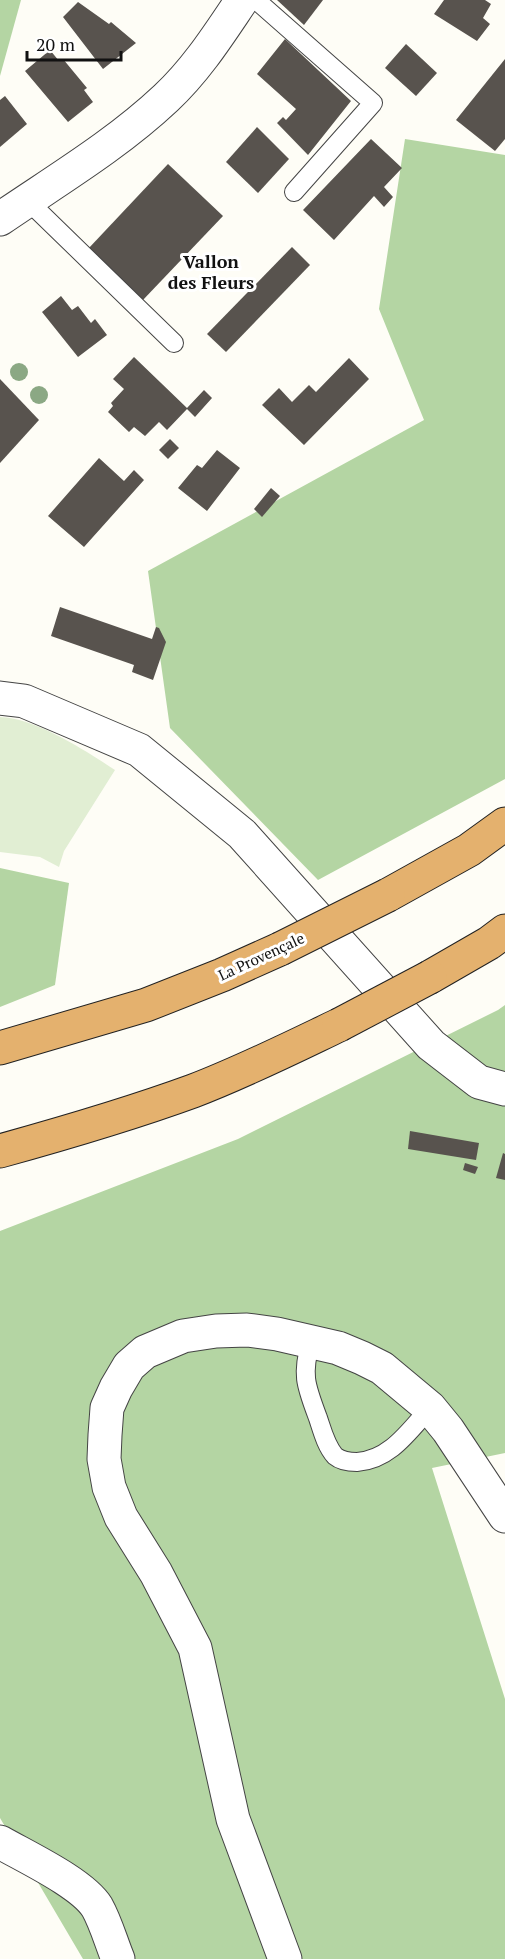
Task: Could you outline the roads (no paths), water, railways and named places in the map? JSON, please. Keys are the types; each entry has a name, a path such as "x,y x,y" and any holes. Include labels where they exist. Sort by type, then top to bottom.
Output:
{"highway":[{"name":"La Provençale","path":"0,1048 146,1005 222,975 388,895 469,850 505,825"},
{"path":"0,1151 64,1134 193,1090 256,1064 339,1025 430,977 505,931"}],"street":[{"path":"0,219 114,142 168,96 210,48 242,0"},
{"path":"0,698 24,700 139,750 242,834 431,1045 479,1082 505,1089"},
{"path":"285,1959 233,1819 195,1648 156,1573 121,1517 109,1487 104,1459 105,1435 108,1408 116,1388 129,1366 145,1352 183,1336 216,1331 247,1330 311,1341 346,1352 382,1368 430,1408 499,1497"},
{"path":"0,1842 65,1880 91,1899 105,1925 118,1959"}],"lane":[{"path":"256,0 373,103 294,192"},
{"path":"27,200 174,343"},
{"path":"311,1341 305,1361 306,1388 328,1444 337,1458 342,1461 359,1462 391,1450 430,1408"}],"district":[{"name":"Vallon des Fleurs","path":"211,271"}]}
